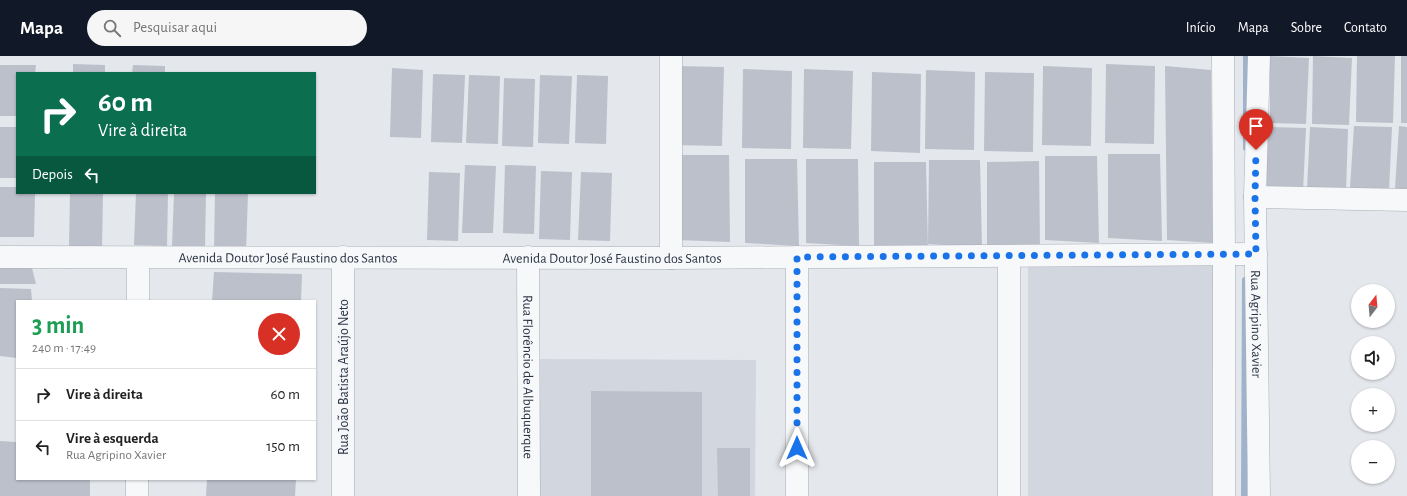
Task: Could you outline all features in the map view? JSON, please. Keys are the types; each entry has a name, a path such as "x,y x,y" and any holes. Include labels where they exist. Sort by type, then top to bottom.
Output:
{"street":[{"path":"671,56 671,258"},
{"path":"1223,56 1240,254 1224,496"},
{"name":"Rua Agripino Xavier","path":"1259,56 1255,197 1240,254 1259,496"},
{"path":"1255,197 1407,200"},
{"name":"Avenida Doutor José Faustino dos Santos","path":"0,258 671,258 1240,254"},
{"path":"1009,256 1009,496"},
{"name":"Rua João Batista Araújo Neto","path":"343,257 343,496"},
{"name":"Rua Florêncio de Albuquerque","path":"528,257 529,496"},
{"path":"797,257 797,496"},
{"path":"138,258 138,300"},
{"path":"137,480 137,496"}],"shaded area":[{"path":"1028,258 1213,264 1212,496 1028,496"},
{"path":"535,359 756,360 755,496 535,496"}],"building":[{"path":"1270,56 1309,58 1306,124 1270,123"},
{"path":"1313,56 1352,58 1349,125 1312,124"},
{"path":"1357,56 1395,56 1393,123 1356,122"},
{"path":"1401,56 1407,56 1407,123 1401,123"},
{"path":"73,64 105,65 105,72 73,72"},
{"path":"1106,64 1155,66 1154,144 1105,143"},
{"path":"0,65 36,65 35,72 16,72 16,116 0,116"},
{"path":"133,65 165,66 165,72 132,72"},
{"path":"675,66 724,67 722,146 673,145"},
{"path":"1043,66 1092,68 1091,146 1042,145"},
{"path":"1165,66 1211,70 1213,243 1167,240"},
{"path":"392,68 423,70 421,138 390,137"},
{"path":"743,69 792,71 791,149 742,148"},
{"path":"804,69 853,71 851,149 803,148"},
{"path":"926,70 975,72 974,150 925,149"},
{"path":"872,72 921,74 920,153 871,151"},
{"path":"985,72 1034,73 1033,152 984,151"},
{"path":"433,74 465,75 462,143 431,142"},
{"path":"469,75 500,76 498,144 466,143"},
{"path":"540,75 572,76 569,144 538,143"},
{"path":"577,75 608,76 606,144 575,143"},
{"path":"504,78 535,79 533,147 502,146"},
{"path":"1354,126 1392,127 1389,191 1350,188"},
{"path":"1399,126 1407,127 1407,190 1395,189"},
{"path":"0,127 16,127 16,178 0,178"},
{"path":"1268,127 1306,128 1303,192 1264,190"},
{"path":"1310,127 1348,129 1346,192 1307,190"},
{"path":"1108,154 1160,154 1162,241 1108,238"},
{"path":"676,155 729,155 730,242 677,240"},
{"path":"1045,156 1097,156 1099,243 1045,240"},
{"path":"745,159 797,159 799,246 745,243"},
{"path":"806,159 858,159 859,246 806,243"},
{"path":"929,160 980,160 982,247 928,244"},
{"path":"1039,161 1040,249 987,246 987,162"},
{"path":"874,162 926,162 928,249 874,246"},
{"path":"465,165 496,166 493,233 462,233"},
{"path":"505,165 536,166 534,234 503,233"},
{"path":"541,171 572,172 570,240 539,239"},
{"path":"429,172 460,173 458,241 427,240"},
{"path":"581,172 612,173 610,241 578,240"},
{"path":"0,187 16,187 16,194 35,194 34,237 0,237"},
{"path":"70,194 103,194 102,249 69,247"},
{"path":"136,194 168,194 167,246 134,245"},
{"path":"174,194 206,194 205,248 172,247"},
{"path":"215,194 248,194 246,251 214,250"},
{"path":"0,268 32,268 36,284 0,284"},
{"path":"214,272 302,274 301,300 212,300"},
{"path":"0,288 31,289 32,300 16,300 16,358 0,356"},
{"path":"591,391 702,392 702,496 591,496"},
{"path":"0,441 16,442 16,480 90,480 90,496 0,496"},
{"path":"717,448 750,448 750,496 718,496"},
{"path":"207,480 296,480 295,496 206,496"}],"waterway":[{"path":"1246,56 1246,148"},
{"path":"1244,496 1245,280"}],"route":[{"path":"797,448 797,257 1256,254 1256,150"}]}
